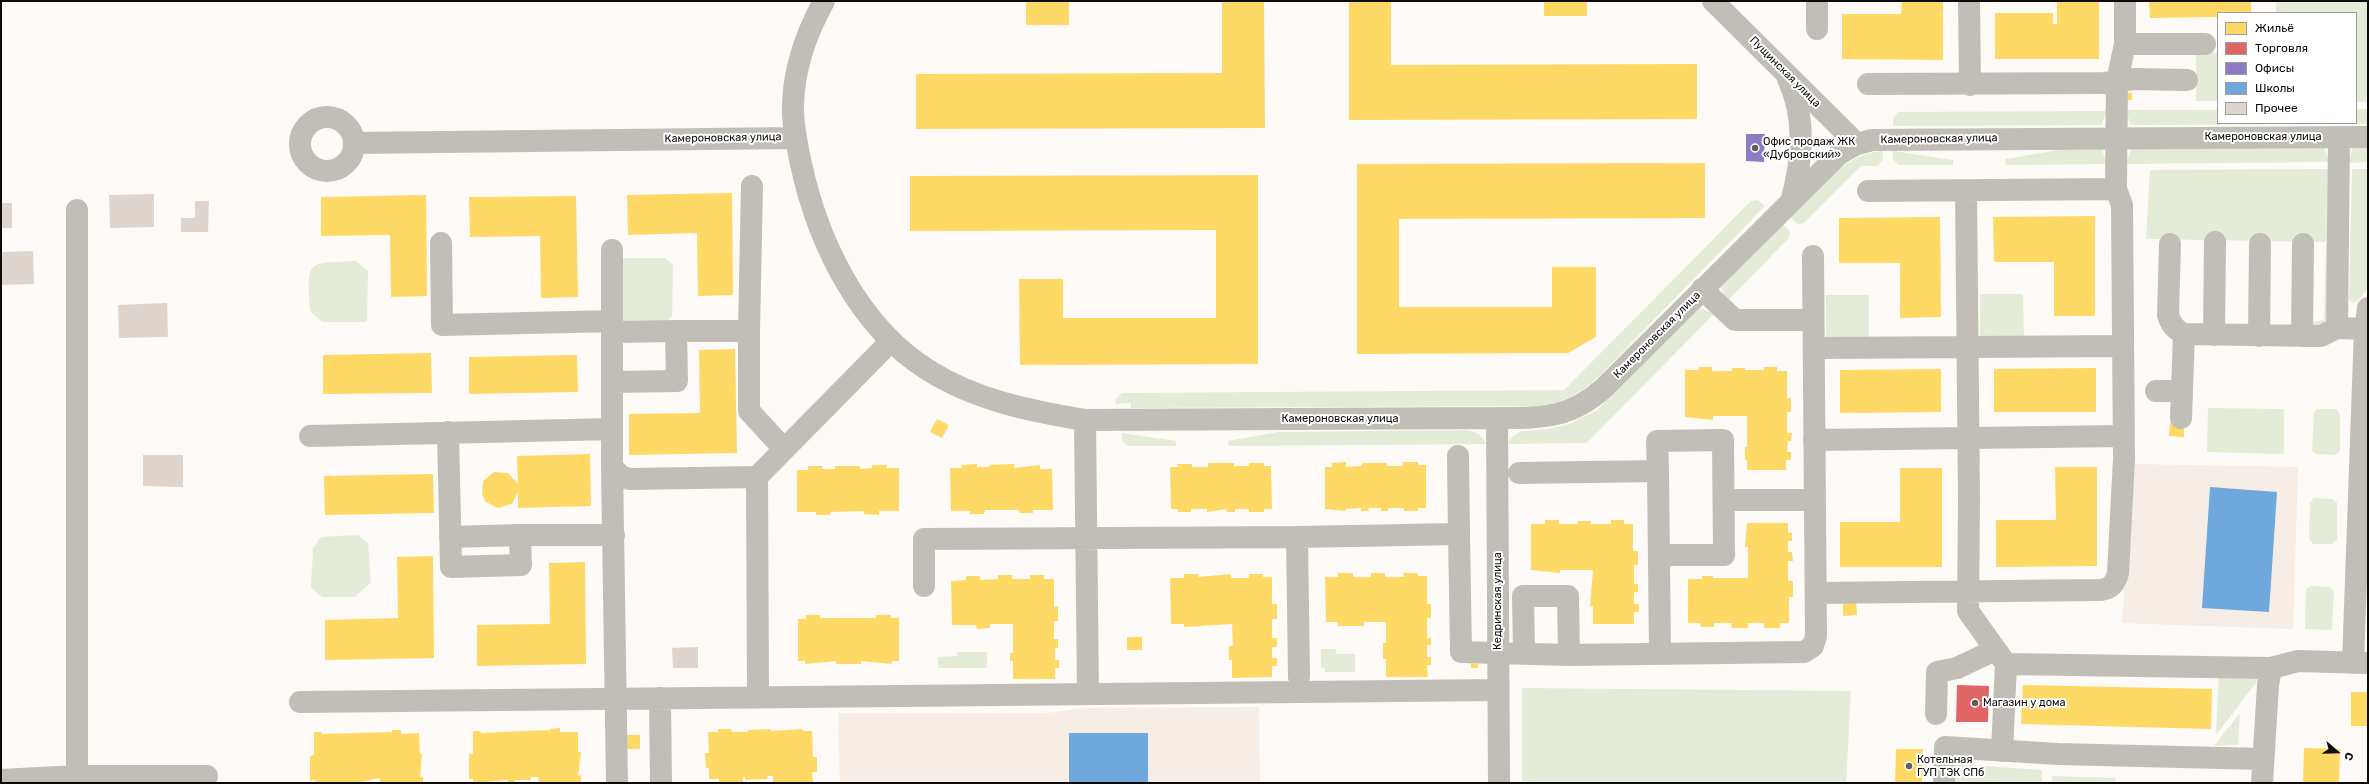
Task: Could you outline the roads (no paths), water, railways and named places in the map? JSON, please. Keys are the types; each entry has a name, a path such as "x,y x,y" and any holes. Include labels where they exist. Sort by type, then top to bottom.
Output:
{"street":[{"path":"795,138 793,104 799,63 814,19 824,1"},
{"name":"Пущинская улица","path":"1714,1 1857,144"},
{"path":"1817,1 1817,29"},
{"path":"1969,1 1970,84"},
{"path":"1816,593 1968,593 2109,588 2115,582 2118,573 2124,436 2122,205 2116,190 2116,138 2117,81 2125,44 2125,1"},
{"path":"2125,44 2205,44"},
{"path":"1784,71 1796,97 1800,118 1800,160 1792,198"},
{"path":"1868,84 2104,83 2117,81 2187,80"},
{"path":"2337,328 2339,137"},
{"name":"Камероновская улица","path":"355,143 795,138 806,189 827,247 867,314 890,342 927,370 960,388 1011,405 1085,420 1497,418 1547,417 1562,414 1586,403 1605,387 1792,198 1839,154 1857,144 1888,138 2368,137"},
{"path":"752,186 749,411 784,449"},
{"path":"1966,190 1968,347 1968,611 2000,657 2002,751"},
{"path":"1868,191 2116,190"},
{"path":"77,210 90,779"},
{"path":"2214,335 2215,242"},
{"path":"441,243 442,325 612,326 676,331 749,331"},
{"path":"1936,714 1937,672 2000,657 2271,668 2298,660 2361,663 2367,318 2337,328 2321,336 2184,334 2176,330 2170,323 2168,315 2170,244"},
{"path":"2258,336 2260,244"},
{"path":"2302,336 2303,244"},
{"path":"612,250 612,467 618,783"},
{"path":"1458,456 1461,652 1568,655 1804,652 1813,646 1816,636 1813,256"},
{"path":"1702,289 1735,320 1813,320"},
{"path":"612,382 677,380 676,331"},
{"path":"2181,418 2184,334"},
{"path":"758,696 757,477 890,342"},
{"path":"1814,348 2123,346"},
{"path":"2156,391 2182,391"},
{"name":"Кедринская улица","path":"1497,418 1499,783"},
{"path":"1085,420 1088,693"},
{"path":"310,436 612,429"},
{"path":"448,432 451,567 521,565 520,535"},
{"path":"1814,440 2124,436"},
{"path":"1660,555 1724,555 1723,440 1657,441 1660,555 1660,654"},
{"path":"612,467 622,478 630,479 757,477"},
{"path":"1519,473 1658,471"},
{"path":"1724,500 1814,500"},
{"path":"924,586 924,539 1298,537 1459,534"},
{"path":"450,537 614,535"},
{"path":"1298,537 1299,677"},
{"path":"1524,653 1523,596 1568,596 1568,655"},
{"path":"2262,783 2262,759 2271,668"},
{"path":"300,702 758,696 1498,690"},
{"path":"660,698 661,783"},
{"path":"1944,783 1945,747 2002,751 2262,759"},
{"path":"1,780 207,776"}],"place":[{"name":"Офис продаж ЖК «Дубровский»","path":"1755,148"},
{"name":"Магазин у дома","path":"1975,703"},
{"name":"Котельная ГУП ТЭК СПб","path":"1909,766"}]}
